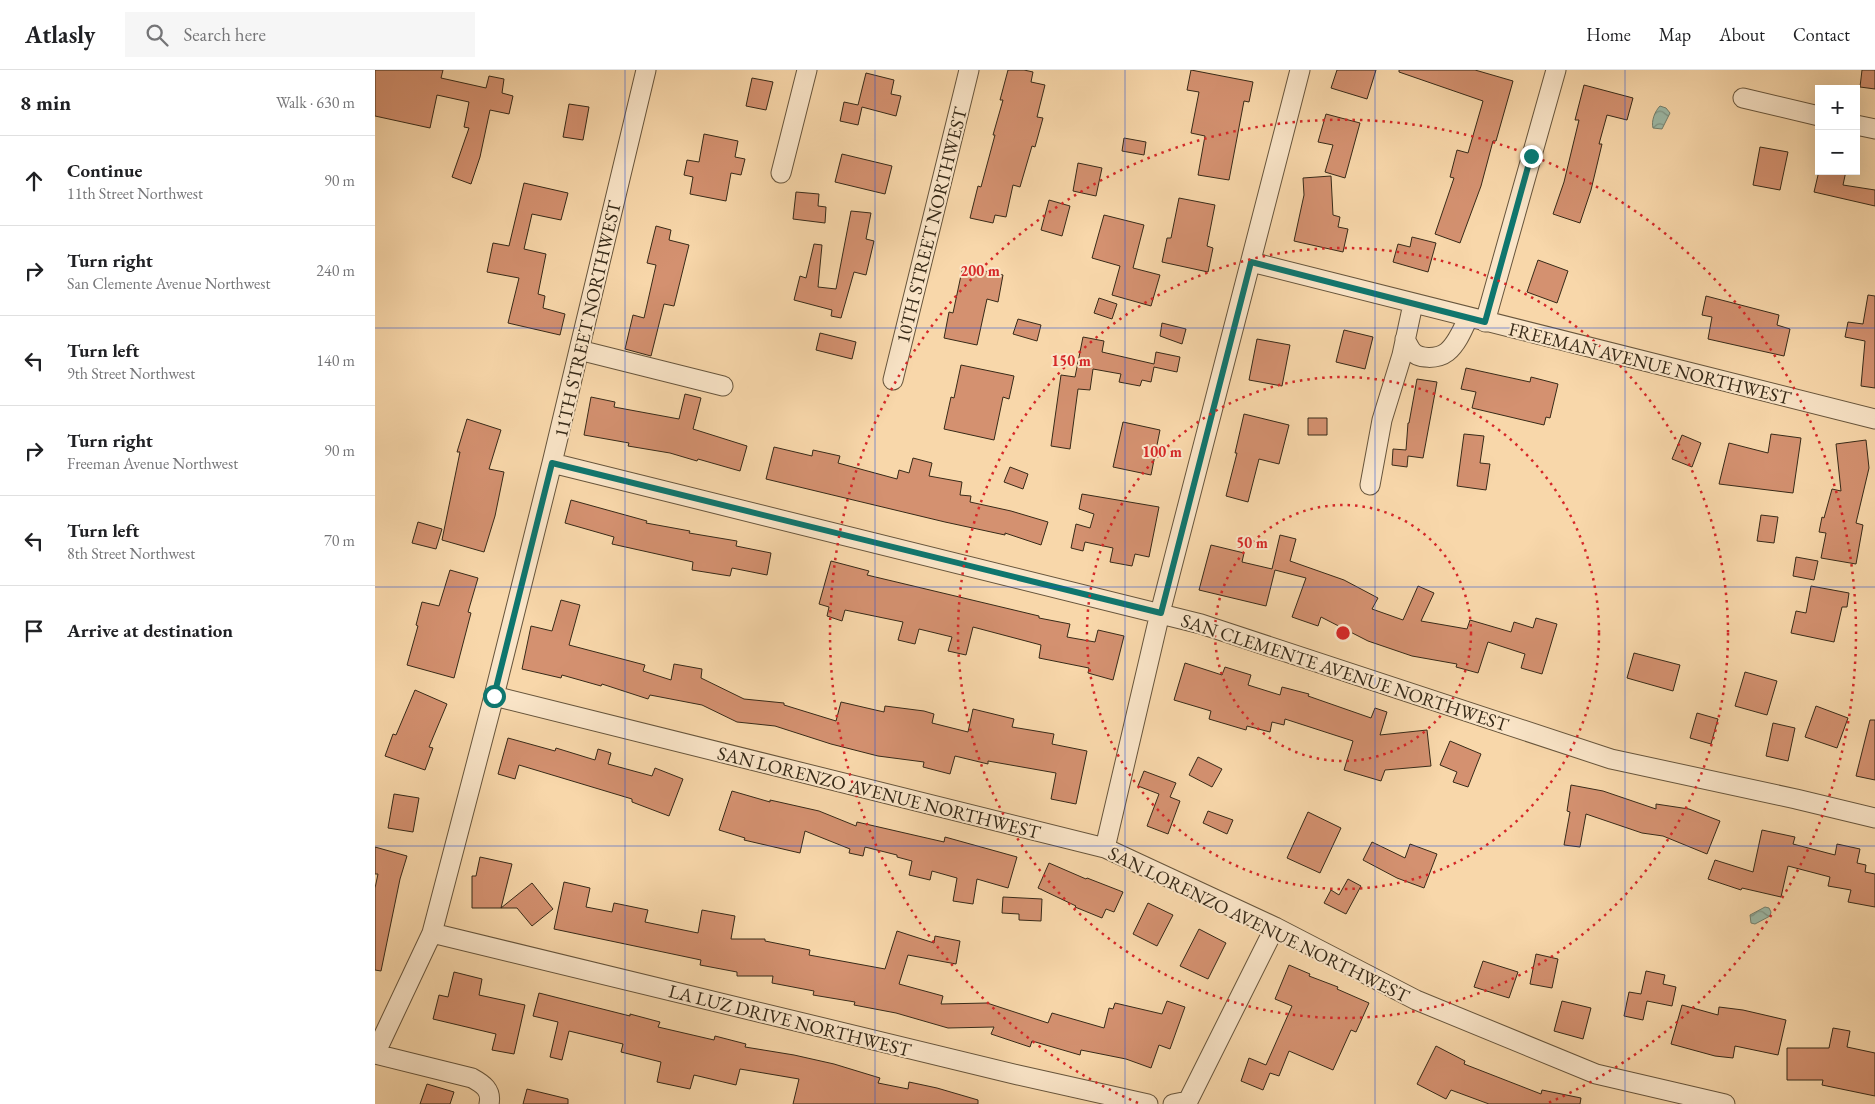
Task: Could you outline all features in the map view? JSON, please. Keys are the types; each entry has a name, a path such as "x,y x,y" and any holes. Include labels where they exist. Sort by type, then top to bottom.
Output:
{"street":[{"name":"11TH STREET NORTHWEST","path":"375,1054 432,933 552,463 646,70"},
{"path":"781,173 807,70"},
{"name":"10TH STREET NORTHWEST","path":"893,380 969,70"},
{"path":"1105,848 1161,613 1300,70"},
{"path":"1405,339 1411,351 1419,356 1432,357 1447,352 1476,320 1556,70"},
{"path":"1743,98 1815,115"},
{"path":"1860,126 1875,129"},
{"name":"FREEMAN AVENUE NORTHWEST","path":"1251,262 1875,419"},
{"path":"1370,485 1383,420 1413,304"},
{"path":"579,350 723,386"},
{"name":"SAN CLEMENTE AVENUE NORTHWEST","path":"552,463 1161,613 1201,624 1611,759 1796,798 1875,818"},
{"name":"SAN LORENZO AVENUE NORTHWEST","path":"494,696 1105,848 1275,927 1416,1000 1596,1074 1725,1104"},
{"path":"1173,1104 1187,1101 1275,927"},
{"name":"LA LUZ DRIVE NORTHWEST","path":"432,933 1018,1075 1148,1104"},
{"path":"375,1054 472,1078 488,1096"}],"water":[{"path":"1660,106 1666,108 1670,113 1662,129 1653,128 1654,116"},
{"path":"1765,907 1769,908 1770,916 1755,924 1751,923 1750,915"}],"building":[{"path":"375,70 443,70 441,78 486,88 489,76 504,79 502,93 513,96 509,114 490,110 480,157 471,184 452,177 469,128 464,127 469,102 437,95 430,128 375,116"},
{"path":"1008,70 1033,72 1031,82 1045,85 1037,117 1043,118 1035,147 1032,146 1020,187 1013,185 1006,217 995,215 993,223 970,218 978,186 981,187 995,135 993,135 1003,100 1000,100"},
{"path":"1191,70 1253,82 1249,102 1244,101 1229,180 1198,175 1205,136 1191,133 1199,92 1187,90"},
{"path":"1337,70 1376,70 1367,99 1331,88"},
{"path":"1399,70 1475,70 1513,81 1496,141 1493,141 1481,186 1460,243 1435,234 1454,178 1450,177 1457,150 1468,153 1483,101 1399,72"},
{"path":"1862,70 1875,70 1875,89 1860,87"},
{"path":"866,73 894,80 891,94 901,96 896,116 862,107 858,125 840,121 844,102 858,105"},
{"path":"752,78 773,82 766,110 746,106"},
{"path":"1584,85 1633,98 1627,120 1607,115 1599,144 1602,144 1591,190 1580,223 1553,214 1564,182 1579,120 1575,120"},
{"path":"569,104 589,107 583,140 563,137"},
{"path":"1326,114 1360,123 1345,178 1325,172 1333,145 1318,142"},
{"path":"704,134 738,141 735,157 745,159 741,175 731,173 726,201 690,194 693,177 684,175 687,160 699,162"},
{"path":"1124,138 1146,142 1144,155 1122,151"},
{"path":"1760,147 1788,152 1780,190 1753,185"},
{"path":"842,154 892,166 885,194 835,182"},
{"path":"1078,163 1102,168 1096,196 1073,191"},
{"path":"1818,175 1845,175 1843,185 1875,190 1875,206 1814,192"},
{"path":"1331,176 1333,215 1340,217 1338,227 1348,229 1343,252 1294,241 1304,195 1303,178"},
{"path":"524,183 568,193 561,220 532,214 524,249 546,254 538,294 545,296 543,308 565,314 560,335 508,323 519,278 487,272 493,243 509,246"},
{"path":"796,192 819,194 818,206 826,207 825,223 793,219"},
{"path":"1179,198 1215,205 1207,246 1213,248 1208,272 1162,262 1167,238 1171,238"},
{"path":"1049,200 1070,206 1062,236 1041,230"},
{"path":"851,211 871,213 866,239 874,241 866,275 854,272 841,318 831,316 832,310 794,300 800,276 806,278 814,244 822,245 818,287 836,289"},
{"path":"1104,215 1144,225 1133,268 1160,275 1151,306 1112,295 1120,266 1092,258"},
{"path":"656,226 671,230 669,240 689,245 674,306 664,304 651,356 625,349 633,315 644,318 656,265 647,263"},
{"path":"1412,237 1436,243 1428,272 1393,262 1398,244 1410,247"},
{"path":"1538,260 1568,271 1557,303 1527,292"},
{"path":"963,266 1003,275 998,302 987,299 977,345 944,338 949,312 953,313"},
{"path":"1868,295 1875,296 1875,388 1861,386 1865,341 1845,337 1848,322 1863,324"},
{"path":"1706,296 1779,315 1777,325 1790,329 1784,356 1708,339 1712,317 1702,315"},
{"path":"1099,298 1117,304 1112,319 1094,313"},
{"path":"1018,319 1041,325 1037,341 1013,334"},
{"path":"1162,323 1186,329 1182,344 1160,336"},
{"path":"1344,330 1373,337 1365,369 1336,362"},
{"path":"820,333 856,342 852,359 816,350"},
{"path":"1083,337 1104,341 1102,352 1154,364 1156,352 1180,357 1177,372 1154,367 1151,382 1142,380 1140,386 1119,382 1121,374 1093,369 1090,390 1078,389 1070,449 1051,446 1061,375 1075,377"},
{"path":"1257,339 1290,345 1282,386 1249,380"},
{"path":"961,365 1014,376 1009,399 1003,397 994,440 944,429 951,397 954,398"},
{"path":"1466,368 1530,382 1531,377 1558,384 1550,418 1546,417 1544,425 1472,408 1476,392 1461,389"},
{"path":"1417,379 1437,382 1423,458 1408,456 1407,467 1392,465 1393,449 1406,450 1408,423"},
{"path":"685,394 701,398 693,429 747,446 740,471 698,459 697,461 670,453 628,446 629,443 584,435 591,397 615,402 614,407 679,419"},
{"path":"1244,414 1289,425 1279,464 1259,459 1248,502 1226,496 1237,453 1235,453"},
{"path":"1308,418 1327,418 1327,435 1308,435"},
{"path":"467,419 501,430 489,469 504,472 495,516 484,552 442,540 460,452 457,452"},
{"path":"1123,422 1160,430 1151,475 1113,467"},
{"path":"1464,434 1484,436 1480,463 1490,464 1486,490 1457,486"},
{"path":"1771,434 1801,438 1793,493 1719,484 1729,443 1768,453"},
{"path":"1682,435 1701,443 1692,467 1672,459"},
{"path":"1866,440 1869,468 1856,523 1863,525 1856,564 1821,558 1826,533 1819,532 1822,517 1824,518 1832,489 1841,491 1836,444"},
{"path":"774,447 812,456 813,450 840,456 838,463 897,479 899,470 909,473 913,458 932,463 929,476 962,482 960,495 971,496 970,502 1048,522 1041,545 1005,533 1005,535 945,522 766,479"},
{"path":"1010,467 1028,474 1023,489 1004,482"},
{"path":"1082,494 1159,507 1149,557 1135,554 1132,566 1110,562 1113,548 1085,542 1083,551 1071,548 1076,524 1090,528 1094,514 1079,509"},
{"path":"571,500 647,521 646,523 737,541 736,546 771,553 767,575 732,568 730,576 692,570 693,562 612,544 614,537 565,523"},
{"path":"1761,515 1778,517 1774,543 1757,541"},
{"path":"418,522 442,529 436,549 412,543"},
{"path":"1280,535 1296,539 1290,561 1344,580 1378,598 1372,609 1403,620 1418,586 1434,593 1421,621 1467,629 1470,620 1511,632 1514,622 1533,628 1536,618 1557,624 1542,674 1521,668 1525,654 1488,642 1478,673 1456,667 1457,664 1412,656 1368,641 1321,617 1318,626 1292,617 1306,578 1275,570 1266,606 1199,590 1211,545 1244,553 1242,562 1272,569"},
{"path":"1796,557 1818,561 1814,580 1793,576"},
{"path":"831,561 869,571 867,575 1070,624 1067,637 1095,642 1098,630 1124,636 1113,680 1088,673 1089,668 1039,658 1041,645 973,627 966,655 948,651 952,637 919,629 915,644 898,640 903,622 845,610 842,621 827,616 829,607 819,604"},
{"path":"450,570 478,578 468,612 471,613 454,678 407,665 418,626 416,625 422,602 439,606"},
{"path":"1811,586 1849,593 1847,607 1842,607 1834,642 1791,633 1796,611 1806,613"},
{"path":"561,600 580,605 569,645 645,665 643,671 671,680 674,664 702,669 701,678 744,699 784,703 784,705 836,721 841,702 884,712 885,706 924,711 934,714 932,723 968,732 973,709 1014,719 1012,727 1054,734 1052,744 1087,751 1076,804 1051,799 1056,773 988,761 988,764 955,756 950,774 923,767 924,762 878,756 831,744 775,726 737,722 702,705 650,695 648,699 602,684 601,686 562,675 561,678 522,669 531,626 552,631"},
{"path":"1634,653 1680,665 1673,691 1627,678"},
{"path":"1185,663 1222,675 1225,667 1251,675 1248,685 1280,695 1282,687 1309,694 1308,696 1371,718 1375,708 1387,712 1380,735 1427,730 1431,766 1385,770 1381,781 1344,770 1353,741 1285,719 1284,725 1272,722 1270,732 1247,726 1246,730 1209,719 1211,711 1174,700"},
{"path":"1745,672 1777,681 1767,715 1735,706"},
{"path":"415,690 447,704 429,747 433,748 425,770 385,756 393,734 396,735"},
{"path":"1816,706 1848,718 1837,748 1805,737"},
{"path":"1697,713 1718,719 1711,744 1690,738"},
{"path":"1870,720 1875,720 1875,780 1856,776"},
{"path":"1773,723 1795,728 1788,761 1766,756"},
{"path":"508,738 555,751 556,748 595,760 598,749 611,753 608,764 652,776 655,768 683,779 669,816 632,802 632,799 519,765 515,779 498,774"},
{"path":"1450,741 1481,754 1468,787 1453,782 1457,772 1440,765"},
{"path":"1198,757 1222,769 1212,787 1189,775"},
{"path":"1144,771 1176,783 1170,797 1180,801 1168,834 1147,826 1159,794 1138,786"},
{"path":"1571,785 1603,791 1656,809 1656,804 1689,809 1720,821 1707,854 1663,836 1642,833 1586,814 1580,847 1564,845 1570,812 1567,811"},
{"path":"732,791 770,802 770,800 819,811 856,826 857,822 944,842 945,837 1017,857 1008,888 977,879 973,904 953,901 957,878 932,871 930,880 909,875 912,861 897,857 897,855 865,847 863,856 849,853 850,849 805,831 800,853 744,840 745,838 719,830"},
{"path":"394,794 419,798 413,832 388,828"},
{"path":"1208,811 1233,820 1227,834 1203,823"},
{"path":"1308,812 1341,828 1320,873 1287,858"},
{"path":"1762,830 1795,837 1793,844 1835,855 1837,844 1860,849 1857,863 1866,865 1865,872 1875,874 1875,907 1848,902 1851,890 1828,886 1830,877 1788,866 1781,897 1742,888 1741,890 1708,879 1715,860 1753,872"},
{"path":"1372,842 1405,858 1410,844 1437,854 1424,888 1397,878 1363,860"},
{"path":"375,847 407,856 400,879 381,971 375,970 375,888 378,874 375,874"},
{"path":"480,857 512,864 501,908 472,908 472,876 476,876"},
{"path":"1049,863 1123,892 1114,912 1106,909 1102,918 1038,888"},
{"path":"1348,879 1361,886 1346,914 1324,903 1331,890 1339,895"},
{"path":"564,882 590,888 586,907 612,912 614,903 648,910 645,922 698,933 702,910 735,916 731,939 765,939 765,941 810,950 809,955 885,969 897,931 934,943 935,936 960,941 956,964 908,955 899,984 943,996 941,1004 987,1003 1048,1023 1052,1013 1104,1028 1109,1008 1113,1009 1115,1003 1162,1014 1167,1001 1185,1007 1170,1049 1159,1045 1151,1068 1126,1059 1081,1050 1080,1055 1032,1041 1030,1047 991,1034 994,1027 948,1028 896,1013 854,1005 855,1002 813,995 814,991 772,983 773,976 737,976 737,972 700,965 701,960 554,929"},
{"path":"532,883 553,909 532,926 517,908 501,908"},
{"path":"1003,897 1042,899 1041,921 1019,920 1019,914 1002,913"},
{"path":"1148,903 1173,915 1157,946 1133,934"},
{"path":"1199,929 1226,943 1208,979 1180,966"},
{"path":"1536,954 1558,959 1552,988 1530,984"},
{"path":"1483,961 1518,972 1509,998 1474,987"},
{"path":"1289,965 1369,1003 1356,1032 1351,1030 1333,1070 1289,1051 1279,1076 1270,1073 1263,1090 1241,1081 1249,1058 1266,1065 1292,1006 1275,999"},
{"path":"1646,971 1665,975 1663,984 1676,987 1672,1006 1647,1001 1643,1020 1624,1016 1629,992 1641,994"},
{"path":"454,972 482,979 479,995 525,1005 514,1054 492,1050 496,1034 433,1019 439,995 448,997"},
{"path":"539,993 660,1022 658,1027 714,1040 715,1036 746,1044 745,1047 834,1064 880,1078 878,1083 908,1089 909,1082 937,1088 978,1100 978,1104 793,1104 799,1079 740,1069 736,1085 694,1075 690,1089 657,1082 661,1062 621,1052 623,1044 569,1031 562,1060 550,1057 558,1022 533,1016"},
{"path":"1562,1001 1591,1008 1583,1039 1554,1031"},
{"path":"1682,1005 1718,1015 1719,1007 1743,1010 1786,1020 1778,1055 1735,1046 1733,1058 1715,1056 1671,1044"},
{"path":"1833,1028 1850,1031 1847,1047 1875,1053 1875,1096 1822,1085 1823,1080 1787,1080 1787,1048 1829,1048"},
{"path":"1436,1046 1465,1061 1464,1064 1541,1094 1542,1090 1581,1098 1580,1104 1489,1104 1451,1090 1446,1099 1417,1084"},
{"path":"427,1084 454,1092 450,1104 420,1104"},
{"path":"527,1089 568,1099 568,1104 523,1104"}],"route":[{"path":"494,696 552,463 1161,613 1251,262 1485,322 1531,156"}]}
